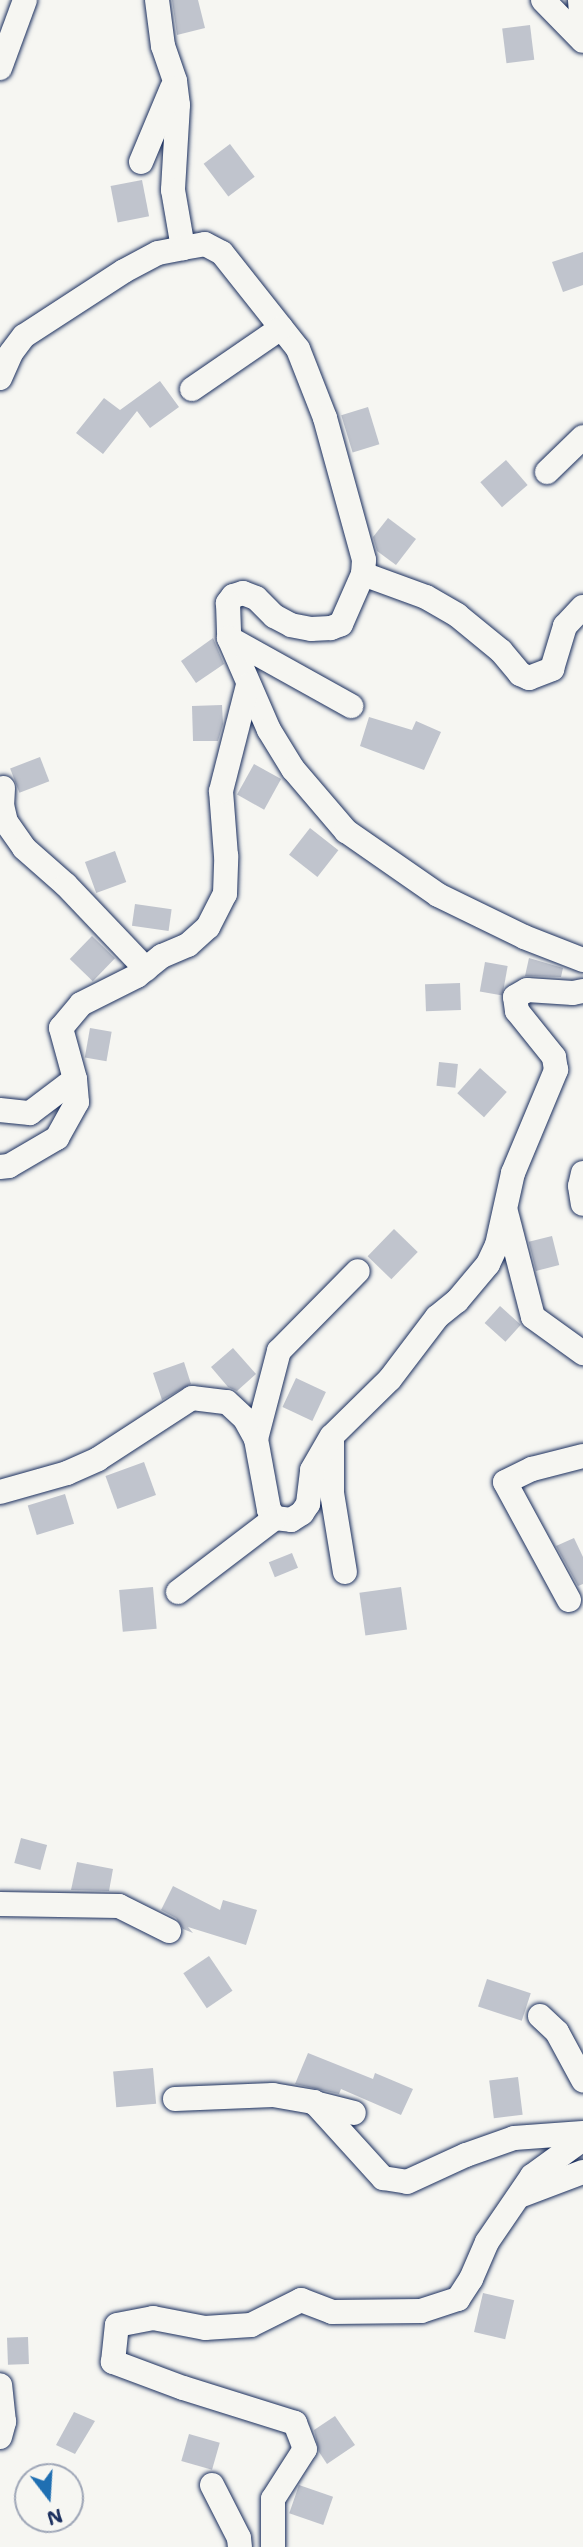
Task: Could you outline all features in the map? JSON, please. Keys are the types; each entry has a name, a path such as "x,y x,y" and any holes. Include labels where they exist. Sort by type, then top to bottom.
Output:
{"street":[{"path":"0,68 25,0"},
{"path":"157,0 163,46 175,81 177,105 173,190 183,248"},
{"path":"543,0 583,41"},
{"path":"580,0 583,41"},
{"path":"141,162 175,81"},
{"path":"0,378 11,353 24,336 124,271 158,253 183,248 205,244 222,253 298,349 325,418 364,560 363,574 341,624 331,628 311,629 291,625 274,616 257,598 243,593 233,596 228,611 229,638 269,730 293,769 346,831 438,895 524,937 583,960"},
{"path":"192,390 281,328"},
{"path":"547,472 583,437"},
{"path":"363,574 426,597 457,615 501,651 520,674 529,678 552,668 565,626 583,607"},
{"path":"229,638 351,706"},
{"path":"0,1167 57,1138 77,1102 75,1079 61,1028 81,1004 146,969 162,956 188,946 208,927 225,894 226,856 220,791 248,685"},
{"path":"3,788 2,805 6,822 24,848 66,885 146,969"},
{"path":"0,1492 67,1473 98,1460 192,1398 227,1402 245,1419 256,1439 268,1510 275,1518 291,1520 302,1513 308,1504 313,1470 332,1436 390,1379 437,1317 457,1301 488,1264 497,1244 513,1173 556,1070 554,1056 517,1011 515,997 527,990 573,993 583,990"},
{"path":"0,1110 30,1113 75,1079"},
{"path":"583,1173 580,1186 583,1204"},
{"path":"505,1208 533,1317 583,1353"},
{"path":"256,1439 279,1351 358,1271"},
{"path":"332,1436 332,1493 345,1572"},
{"path":"569,1600 505,1482 532,1469 583,1456"},
{"path":"178,1592 275,1518"},
{"path":"0,1904 119,1906 169,1931"},
{"path":"540,2016 557,2032 583,2080"},
{"path":"175,2099 273,2095 354,2113"},
{"path":"314,2102 383,2178 407,2182 466,2155 514,2138 583,2133"},
{"path":"273,2547 273,2499 305,2449 295,2423 183,2388 113,2362 117,2325 153,2318 205,2328 251,2325 301,2300 332,2312 421,2311 458,2300 471,2279 487,2242 532,2176 583,2139"},
{"path":"518,2197 578,2172"},
{"path":"0,2385 1,2427"},
{"path":"212,2486 239,2538 240,2547"}],"building":[{"path":"172,0 198,0 205,28 177,35"},
{"path":"530,25 534,60 506,63 502,28"},
{"path":"230,144 255,177 228,197 204,164"},
{"path":"142,180 149,216 118,222 111,186"},
{"path":"583,252 583,285 563,292 552,262"},
{"path":"160,381 179,407 150,428 137,411 103,454 76,433 104,398 120,410"},
{"path":"368,407 379,444 353,452 341,415"},
{"path":"506,460 528,485 502,507 480,482"},
{"path":"388,518 416,539 396,565 377,551 373,537"},
{"path":"213,638 224,664 196,683 181,661"},
{"path":"222,705 223,724 218,741 193,741 192,706"},
{"path":"369,717 412,730 416,721 441,732 424,770 360,746"},
{"path":"40,757 49,781 19,793 10,768"},
{"path":"254,764 281,779 264,810 237,795"},
{"path":"310,828 338,850 317,877 289,855"},
{"path":"115,851 126,882 96,893 85,862"},
{"path":"135,904 172,909 169,931 132,926"},
{"path":"92,936 115,958 93,981 70,959"},
{"path":"529,958 563,968 561,977 525,976"},
{"path":"485,962 508,966 502,996 480,992"},
{"path":"460,983 461,1010 426,1011 425,984"},
{"path":"90,1028 112,1032 106,1061 85,1058"},
{"path":"439,1062 458,1064 455,1088 436,1086"},
{"path":"480,1068 507,1092 484,1117 457,1093"},
{"path":"394,1229 418,1252 391,1279 368,1256"},
{"path":"552,1236 559,1265 536,1271 529,1242"},
{"path":"500,1306 521,1325 505,1342 485,1323"},
{"path":"233,1348 256,1374 237,1391 228,1387 211,1367"},
{"path":"184,1362 191,1384 162,1400 153,1373"},
{"path":"296,1378 326,1392 312,1421 282,1407"},
{"path":"144,1462 156,1495 117,1509 105,1476"},
{"path":"65,1494 74,1524 37,1535 28,1505"},
{"path":"574,1538 583,1557 583,1584 578,1586 556,1546"},
{"path":"292,1553 298,1568 275,1577 269,1562"},
{"path":"153,1587 157,1629 123,1632 119,1590"},
{"path":"401,1587 407,1630 365,1635 359,1593"},
{"path":"21,1838 47,1845 40,1870 14,1863"},
{"path":"77,1862 113,1869 109,1891 71,1890"},
{"path":"173,1886 220,1910 223,1900 257,1910 246,1945 188,1927 193,1933 183,1929 176,1918 161,1910"},
{"path":"209,1956 232,1991 207,2008 183,1973"},
{"path":"487,1979 531,1993 522,2021 478,2007"},
{"path":"308,2053 373,2079 375,2073 413,2089 401,2115 341,2089 339,2094 295,2084"},
{"path":"153,2068 156,2104 116,2107 113,2071"},
{"path":"518,2077 523,2115 494,2118 489,2081"},
{"path":"483,2293 514,2300 505,2339 474,2332"},
{"path":"28,2337 29,2364 8,2365 7,2338"},
{"path":"74,2412 95,2421 75,2454 56,2445"},
{"path":"335,2416 355,2445 327,2464 319,2452 314,2430"},
{"path":"189,2434 220,2443 212,2470 181,2461"},
{"path":"299,2485 333,2497 323,2525 289,2513"}]}
